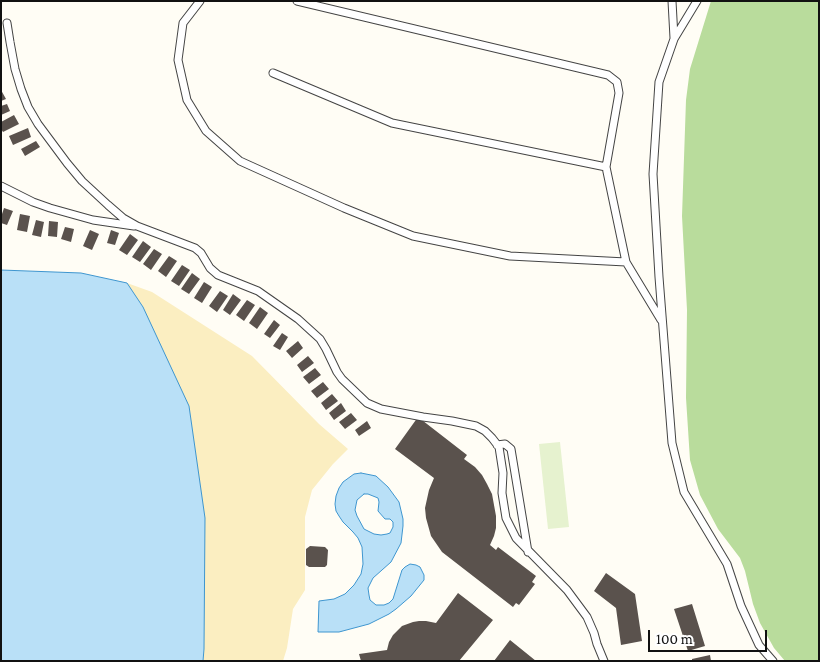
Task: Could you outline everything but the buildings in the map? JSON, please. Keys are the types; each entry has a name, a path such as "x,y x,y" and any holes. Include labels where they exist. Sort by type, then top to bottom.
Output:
{"street":[{"path":"200,1 183,23 178,60 187,100 206,131 240,161 344,208 413,236 510,256 626,262"},
{"path":"297,1 608,75 617,82 619,93 606,167 626,262 663,322"},
{"path":"672,1 674,38"},
{"path":"697,1 674,38 660,82 652,174 672,443 684,492 727,564 741,606 759,645 772,661"},
{"path":"7,22 15,69 21,89 28,107 38,124 50,142 82,180 123,218 137,226 195,248 201,253 210,268 218,275 258,291 298,319 320,339 342,380 367,403 381,409 476,426 485,431 499,447 502,493 506,518 516,538 567,590 587,617 604,661"},
{"path":"272,73 392,123 606,167"},
{"path":"1,186 50,208 93,220 137,226"},
{"path":"497,445 505,444 511,448 528,552"}],"green space":[{"path":"711,1 819,1 819,661 785,661 774,648 760,623 740,558 718,529 700,495 690,460 686,398 687,310 682,216 686,100 690,69"},
{"path":"560,442 569,527 548,529 539,444"}],"sand":[{"path":"127,283 152,292 252,356 319,424 348,449 312,490 305,517 305,590 293,609 283,661 203,661 204,649 143,307"}],"water":[{"path":"1,270 81,273 127,283 143,307 189,406 205,518 203,661 1,661"},
{"path":"361,473 376,476 388,487 399,502 403,519 401,543 391,562 373,578 368,588 370,600 376,605 389,603 393,599 402,570 410,564 420,567 424,580 411,596 396,609 369,624 339,632 318,632 319,601 334,599 345,594 361,574 363,564 362,547 358,538 339,516 335,504 339,488 343,482 354,474","holes":["364,494 378,498 378,511 385,519 390,519 393,522 390,533 374,534 364,529 355,510 357,500"]}]}
